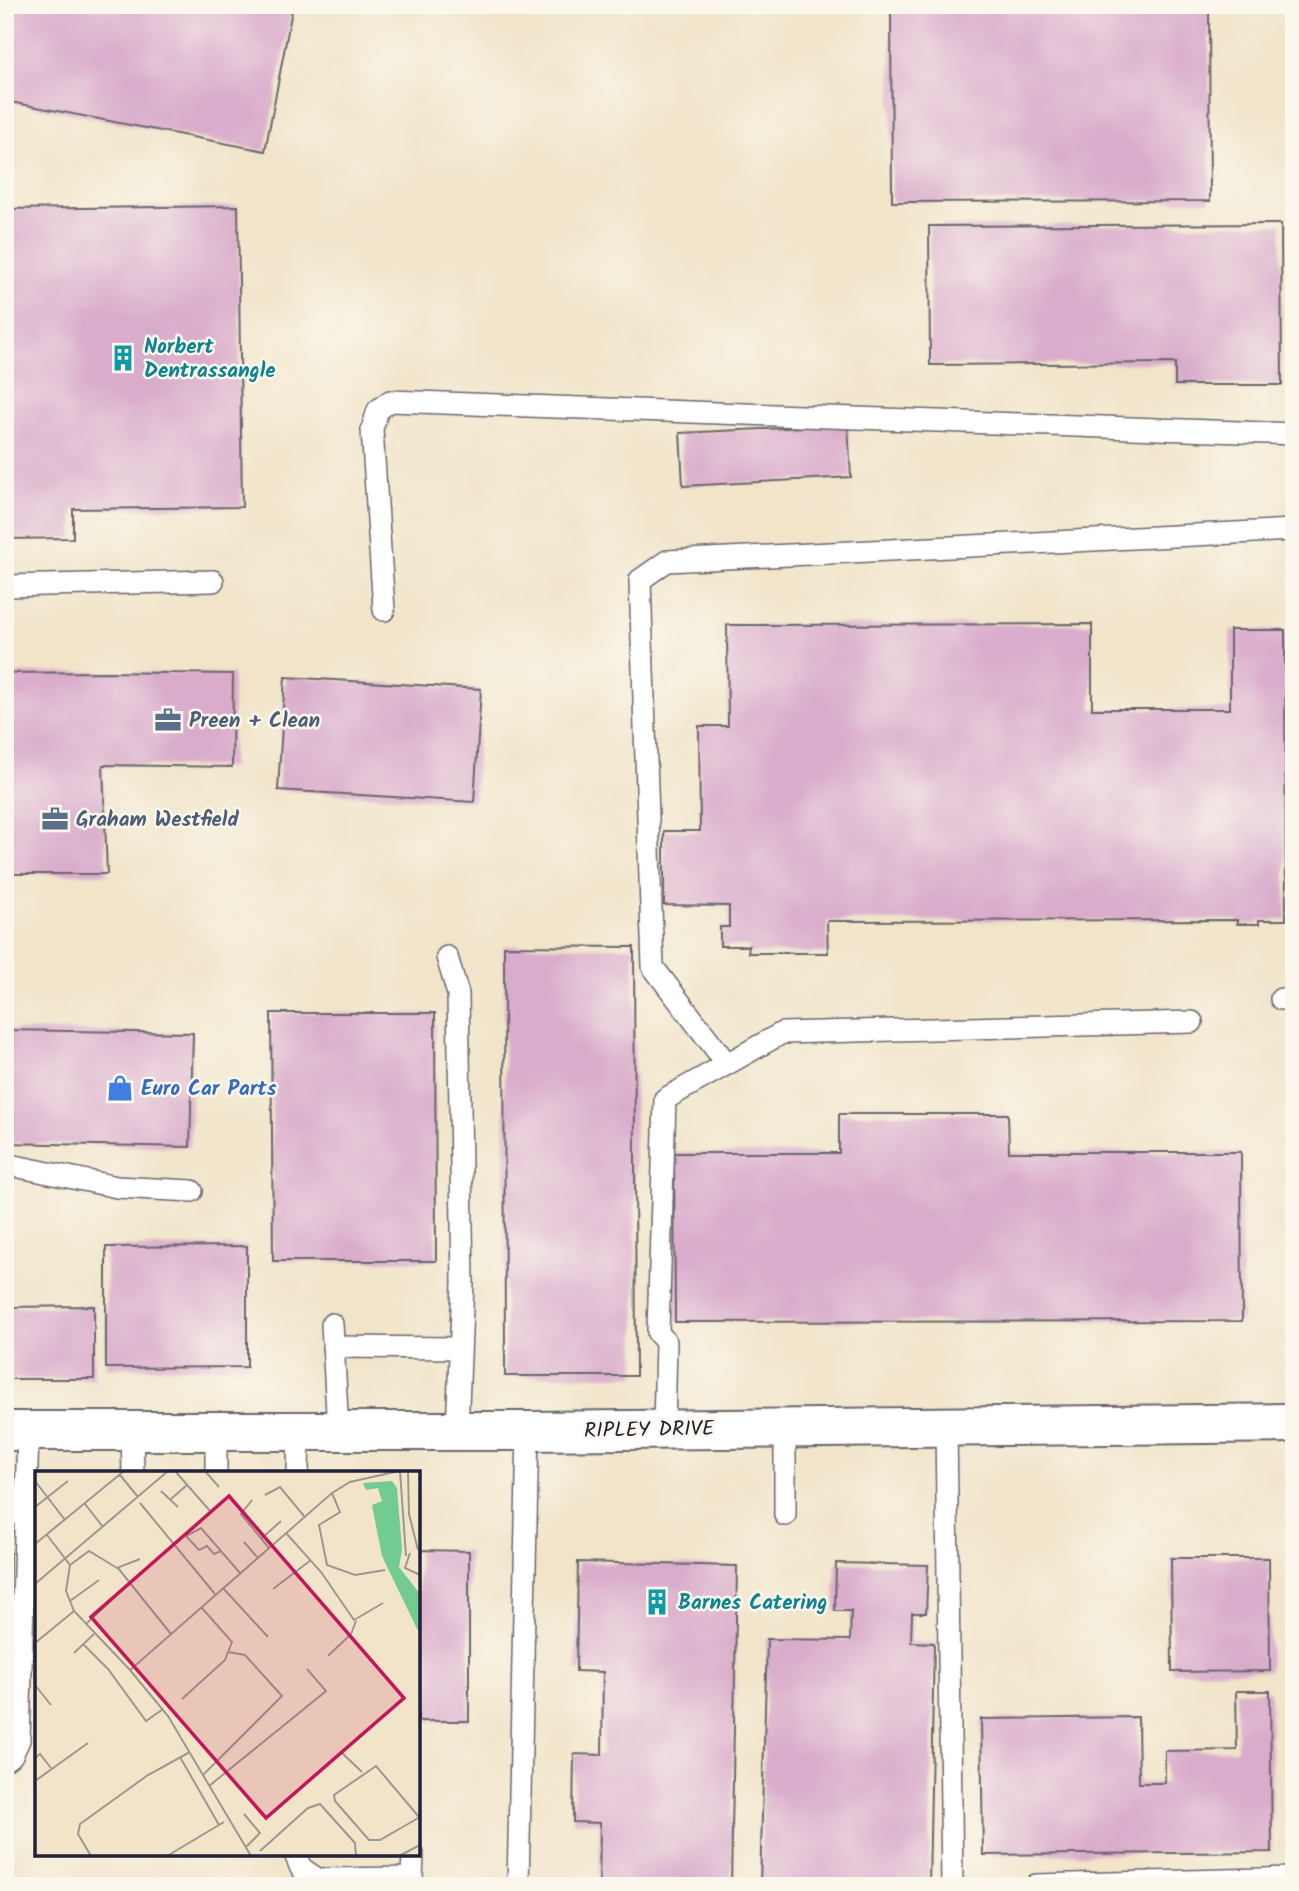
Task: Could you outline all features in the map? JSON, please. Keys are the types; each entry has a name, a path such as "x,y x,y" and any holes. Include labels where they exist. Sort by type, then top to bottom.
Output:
{"street":[{"name":"RIPLEY DRIVE","path":"17,1432 457,1431 946,1424 1294,1423"}],"lane":[{"path":"384,610 372,429 378,410 390,401 1294,434"},
{"path":"727,1063 653,967 640,580 667,561 1294,530"},
{"path":"5,586 212,581"},
{"path":"447,957 458,994 463,1282 457,1431"},
{"path":"664,1429 666,1342 657,1333 665,1099 782,1033 1192,1022"},
{"path":"5,1164 117,1187 192,1191"},
{"path":"332,1324 338,1431"},
{"path":"334,1347 460,1348"},
{"path":"946,1424 952,1886"},
{"path":"785,1428 785,1515"},
{"path":"298,1471 299,1430"},
{"path":"518,1886 528,1430"},
{"path":"132,1431 133,1471"},
{"path":"5,1760 12,1755 19,1740 17,1432"},
{"path":"216,1432 216,1471"},
{"path":"296,1856 301,1868 317,1880 412,1878 413,1856"},
{"path":"1036,1885 1294,1878"}],"building":[{"path":"5,5 293,5 265,151 5,101"},
{"path":"891,5 1209,5 1210,201 892,202"},
{"name":"Norbert Dentrassangle","path":"238,206 242,507 73,509 73,538 5,539 5,209"},
{"path":"1281,224 1282,385 1175,385 1175,363 930,365 929,226"},
{"path":"848,425 851,477 683,486 680,433"},
{"path":"1092,624 1092,709 1230,709 1230,630 1285,630 1286,920 1259,920 1259,924 1237,924 1237,920 827,921 828,953 748,953 749,946 720,946 720,927 729,927 729,906 664,905 664,831 700,831 699,726 728,726 727,625"},
{"name":"Graham Westfield","path":"5,673 233,674 232,767 103,765 107,874 5,874"},
{"path":"285,677 481,689 474,802 278,790"},
{"path":"504,946 634,947 636,1376 505,1376"},
{"path":"271,1013 435,1013 436,1261 273,1261"},
{"name":"Euro Car Parts","path":"5,1030 193,1033 190,1147 5,1143"},
{"path":"839,1114 1008,1114 1009,1152 1241,1152 1242,1321 675,1322 674,1153 839,1153"},
{"path":"247,1246 247,1367 106,1368 106,1247"},
{"path":"94,1306 94,1379 5,1379 5,1307"},
{"path":"5,1548 10,1548 9,1669 5,1669"},
{"path":"420,1550 469,1551 469,1721 420,1721"},
{"path":"1171,1558 1269,1558 1270,1671 1172,1672"},
{"path":"578,1562 737,1566 731,1886 599,1886 600,1823 573,1822 574,1754 602,1755 603,1672 576,1671"},
{"path":"836,1563 928,1565 926,1613 912,1613 911,1642 934,1643 929,1886 760,1886 767,1639 850,1640 851,1611 835,1611"},
{"path":"1236,1691 1270,1691 1272,1852 983,1855 981,1719 1138,1717 1139,1783 1165,1783 1165,1751 1237,1750"}],"place":[{"name":"Norbert Dentrassangle","path":"123,358"},
{"name":"Preen + Clean","path":"168,720"},
{"name":"Graham Westfield","path":"55,819"},
{"name":"Euro Car Parts","path":"120,1088"},
{"name":"Barnes Catering","path":"657,1602"}]}
